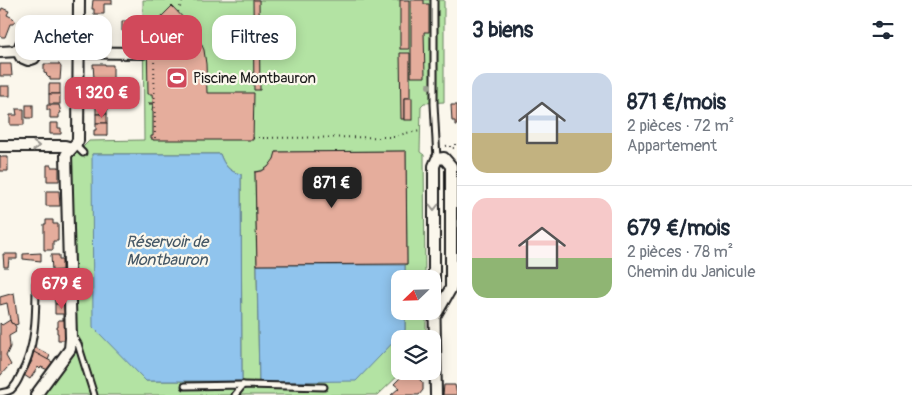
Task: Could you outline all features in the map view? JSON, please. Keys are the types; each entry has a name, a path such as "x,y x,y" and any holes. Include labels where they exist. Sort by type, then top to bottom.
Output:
{"street":[{"path":"79,0 79,15"},
{"path":"0,52 15,51"},
{"path":"36,395 70,349 66,155 78,141 78,60"},
{"path":"0,146 74,146"},
{"path":"434,270 434,166 436,159 444,158 451,166 450,288 441,305"},
{"path":"435,320 436,395"}],"lane":[{"path":"434,0 436,159"},
{"path":"74,146 83,153"},
{"path":"0,393 10,391 16,384 31,351 36,312 36,283"},
{"path":"71,338 78,344 94,395"},
{"path":"235,395 243,385"},
{"path":"185,386 324,387"}],"path":[{"path":"178,12 183,0"},
{"path":"144,32 146,33 144,51 144,32"},
{"path":"154,60 155,138"},
{"path":"253,138 395,137 406,133 422,132"},
{"path":"446,146 450,145 450,148 455,148 455,144 457,144"}],"green space":[{"path":"143,0 444,0 444,102 424,103 421,106 420,152 424,155 425,270 405,270 405,265 407,264 406,151 276,152 274,160 269,166 255,172 259,381 391,335 391,380 394,380 378,395 36,395 71,348 71,159 89,141 144,140 143,60 202,60 202,15 143,15","holes":["92,154 220,154 223,161 233,172 241,174 242,381 146,381"]},
{"path":"405,320 426,320 426,330 405,330"}],"water":[{"name":"Réservoir de Montbauron","path":"92,154 220,154 227,167 233,172 241,174 242,381 146,381 93,327"},
{"path":"257,265 405,265 405,270 391,270 391,320 405,320 405,330 391,330 391,345 356,381 259,382"}],"building":[{"path":"93,0 112,0 112,4 104,4 104,14 94,14 94,9 92,9"},
{"path":"253,0 259,0 259,15 253,15"},
{"path":"400,0 409,0 409,49 400,49"},
{"path":"411,0 424,0 424,4 429,4 429,32 424,32 425,77 411,77"},
{"name":"Piscine Montbauron","path":"172,6 181,15 163,15"},
{"path":"2,8 9,11 7,15 15,20 13,24 10,24 5,37 0,36 0,13"},
{"name":"Piscine Montbauron","path":"202,46 206,64 207,93 254,93 253,140 153,140 151,136 153,136 153,104 149,103 153,103 152,94 148,94 147,60 202,60"},
{"path":"400,53 410,53 410,98 404,98 404,119 401,119"},
{"path":"254,60 260,60 260,90 254,90"},
{"path":"0,64 11,64 12,76 0,76"},
{"path":"44,64 59,64 61,67 60,80 50,80 50,77 44,73"},
{"path":"93,64 113,65 113,79 94,79"},
{"path":"49,84 60,84 60,94 49,94"},
{"path":"0,86 10,86 10,96 0,96"},
{"path":"96,86 112,86 112,91 96,91"},
{"path":"94,91 104,91 104,105 94,105"},
{"path":"49,94 60,94 60,104 49,104"},
{"path":"404,98 412,98 412,120 404,120"},
{"path":"26,105 33,105 33,118 26,118"},
{"path":"47,105 59,105 61,113 59,113 59,118 50,118 50,110 47,110"},
{"path":"96,105 107,105 107,114 96,114"},
{"path":"451,105 457,105 457,125 455,125 455,121 452,121"},
{"path":"16,109 24,109 24,125 10,125 10,115 17,115"},
{"path":"96,114 107,114 107,123 96,123"},
{"path":"50,123 58,123 58,128 61,128 61,134 50,134"},
{"path":"96,123 107,123 107,136 94,136"},
{"path":"406,151 407,264 257,265 255,172 262,171 268,167 274,159 276,152"},
{"path":"0,155 1,157 8,157 8,171 0,171"},
{"path":"47,165 59,167 59,181 47,181"},
{"path":"46,191 59,191 60,206 46,206"},
{"path":"46,220 53,220 53,224 58,224 58,241 53,241 53,250 44,250 44,224 46,224"},
{"path":"41,253 41,261 23,259 23,254"},
{"path":"3,254 17,254 17,259 9,259 8,267 4,267"},
{"path":"51,255 59,255 59,260 62,260 62,270 52,271"},
{"path":"50,274 59,274 60,293 50,293"},
{"path":"14,293 18,324 15,325 11,323 7,303 0,305 0,297"},
{"path":"54,293 60,293 60,296 64,296 64,304 55,304"},
{"path":"55,304 67,304 67,320 63,320 63,314 55,314"},
{"path":"10,320 16,327 16,332 9,336 10,347 6,356 11,365 0,376 0,323 2,325"},
{"path":"58,320 67,320 67,340 58,340"},
{"path":"34,347 50,355 48,360 33,353"},
{"path":"34,352 54,363 48,370 38,367 30,379 24,375 32,361 29,360"},
{"path":"398,380 420,380 423,383 423,390 419,395 391,395 399,388 394,384"},
{"path":"444,385 455,385 457,395 443,395"}],"place":[{"name":"Piscine Montbauron","path":"177,78"}]}
